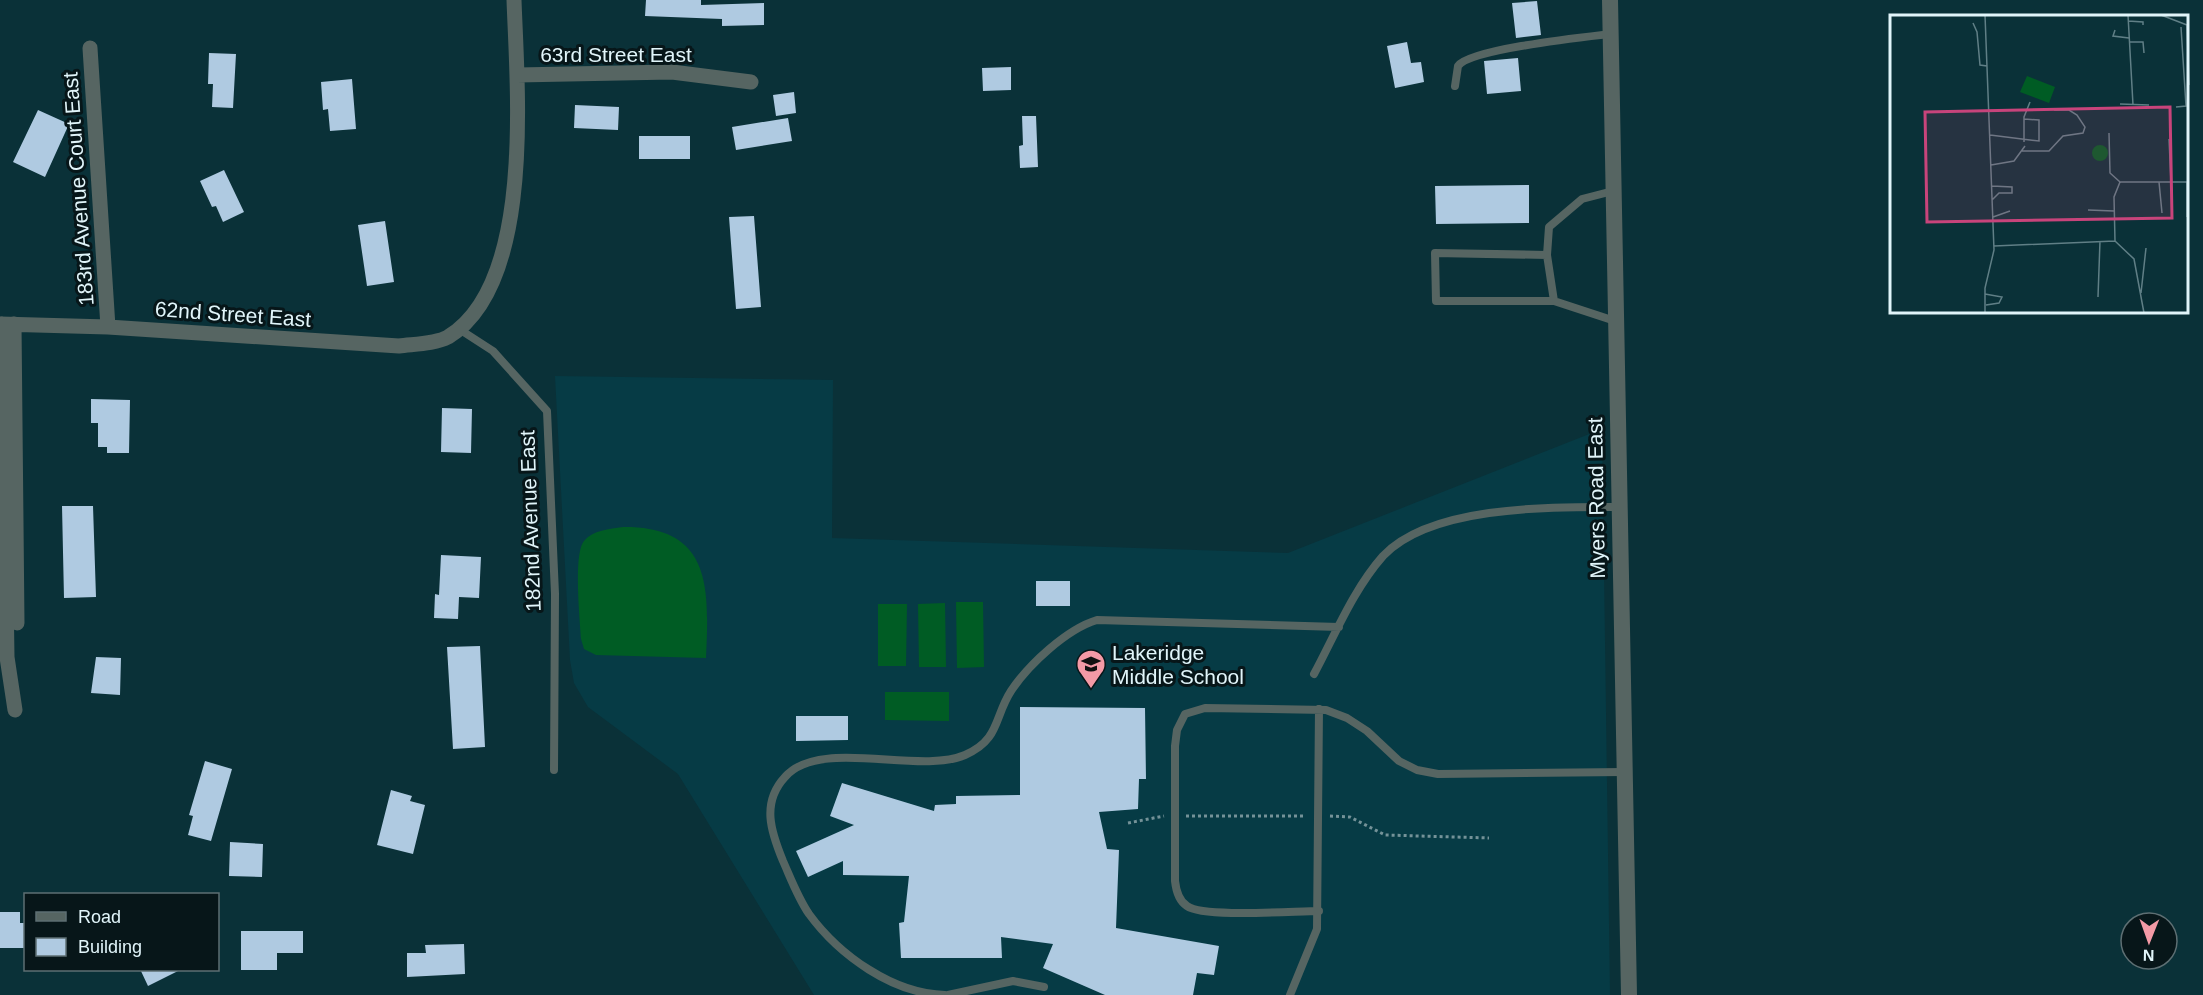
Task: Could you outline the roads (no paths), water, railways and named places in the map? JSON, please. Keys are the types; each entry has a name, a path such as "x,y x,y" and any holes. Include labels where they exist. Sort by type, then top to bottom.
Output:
{"street":[{"path":"459,329 477,310 489,286 505,240 515,196 517,75 514,0"},
{"name":"Myers Road East","path":"1610,0 1629,995"},
{"name":"183rd Avenue Court East","path":"90,48 108,327"},
{"name":"63rd Street East","path":"517,75 672,72 751,82"},
{"path":"6,324 15,710 7,657 6,324"},
{"name":"62nd Street East","path":"6,324 108,327 399,346 445,338 459,329"}],"lane":[{"path":"1455,86 1458,66 1467,59 1520,47 1610,34"},
{"path":"1554,301 1546,255 1549,227 1582,199 1613,191"},
{"path":"1546,255 1435,253 1436,301 1554,301 1615,321"},
{"name":"182nd Avenue East","path":"459,329 493,351 547,411 555,594 554,770"},
{"path":"1314,674 1363,583 1384,555 1410,535 1449,521 1483,513 1618,507"},
{"path":"1044,987 1013,981 946,995 914,991 878,974 837,944 808,912 771,830 771,805 785,777 797,766 825,759 939,760 965,754 994,733 1010,692 1020,680 1068,634 1084,624 1097,620 1339,627"},
{"path":"1319,911 1201,911 1182,902 1176,881 1175,746 1177,730 1182,718 1189,712 1199,709 1319,710 1347,718 1367,731 1399,762 1417,770 1438,774 1624,772"},
{"path":"1290,995 1317,929 1319,911 1319,710"}],"place":[{"name":"Lakeridge Middle School","path":"1091,690"}]}
